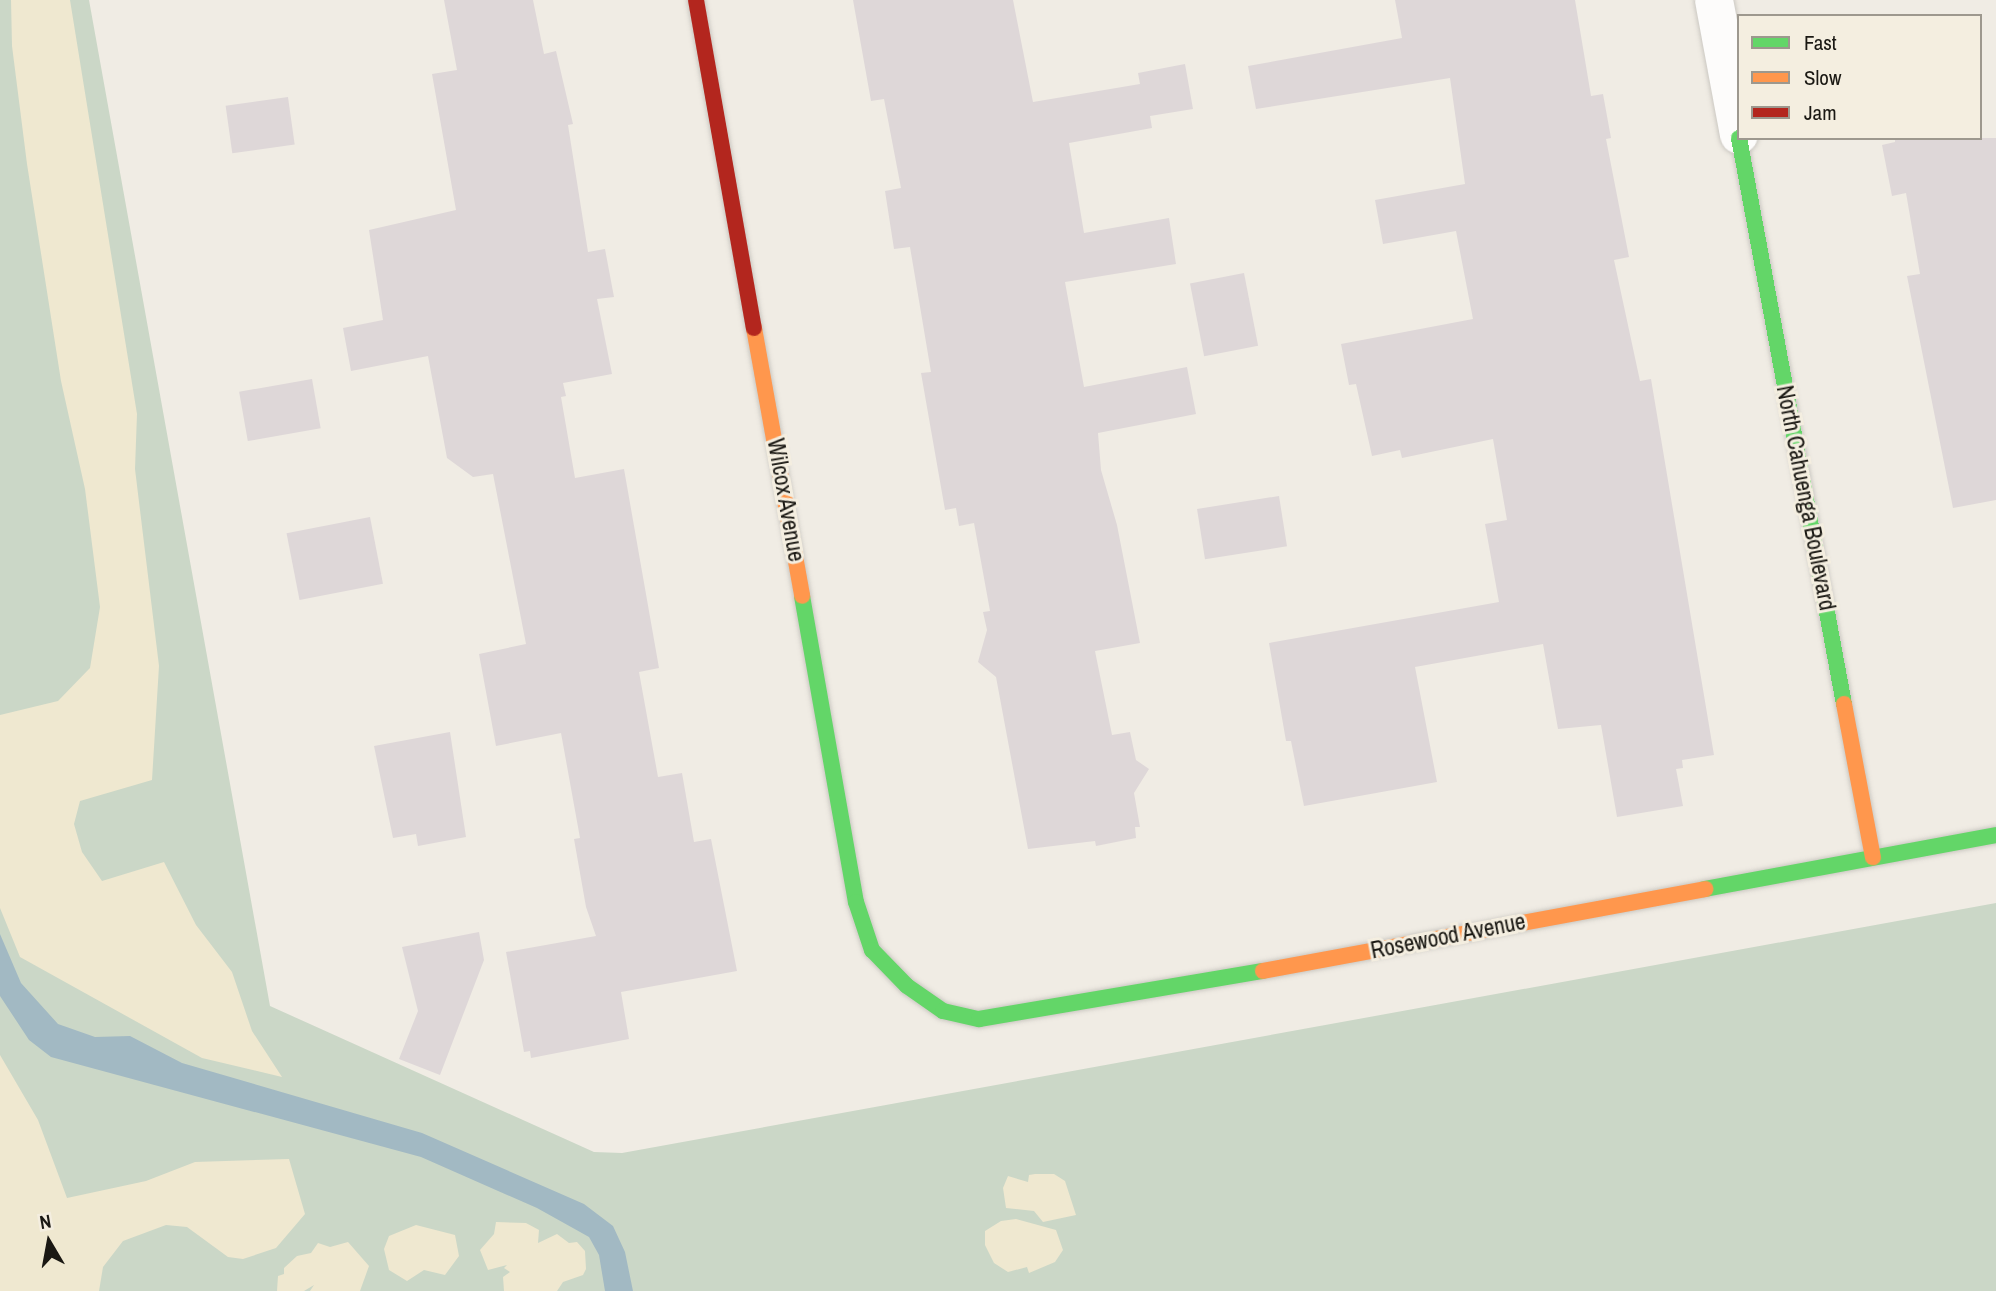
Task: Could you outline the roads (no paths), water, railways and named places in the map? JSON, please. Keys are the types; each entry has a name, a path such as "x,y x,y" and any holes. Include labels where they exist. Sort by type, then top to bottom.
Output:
{"street":[{"name":"Wilcox Avenue","path":"695,0 856,902 872,950 907,986"},
{"name":"North Cahuenga Boulevard","path":"1714,0 1737,125"},
{"name":"North Cahuenga Boulevard","path":"1740,140 1873,857"},
{"name":"Rosewood Avenue","path":"907,986 943,1011 979,1019 1023,1015 1996,835"}],"water":[{"path":"0,934 21,983 58,1024 95,1037 130,1036 182,1063 422,1133 584,1204 613,1226 625,1252 633,1291 605,1291 599,1255 589,1237 537,1208 421,1157 51,1057 29,1040 0,996"}]}
